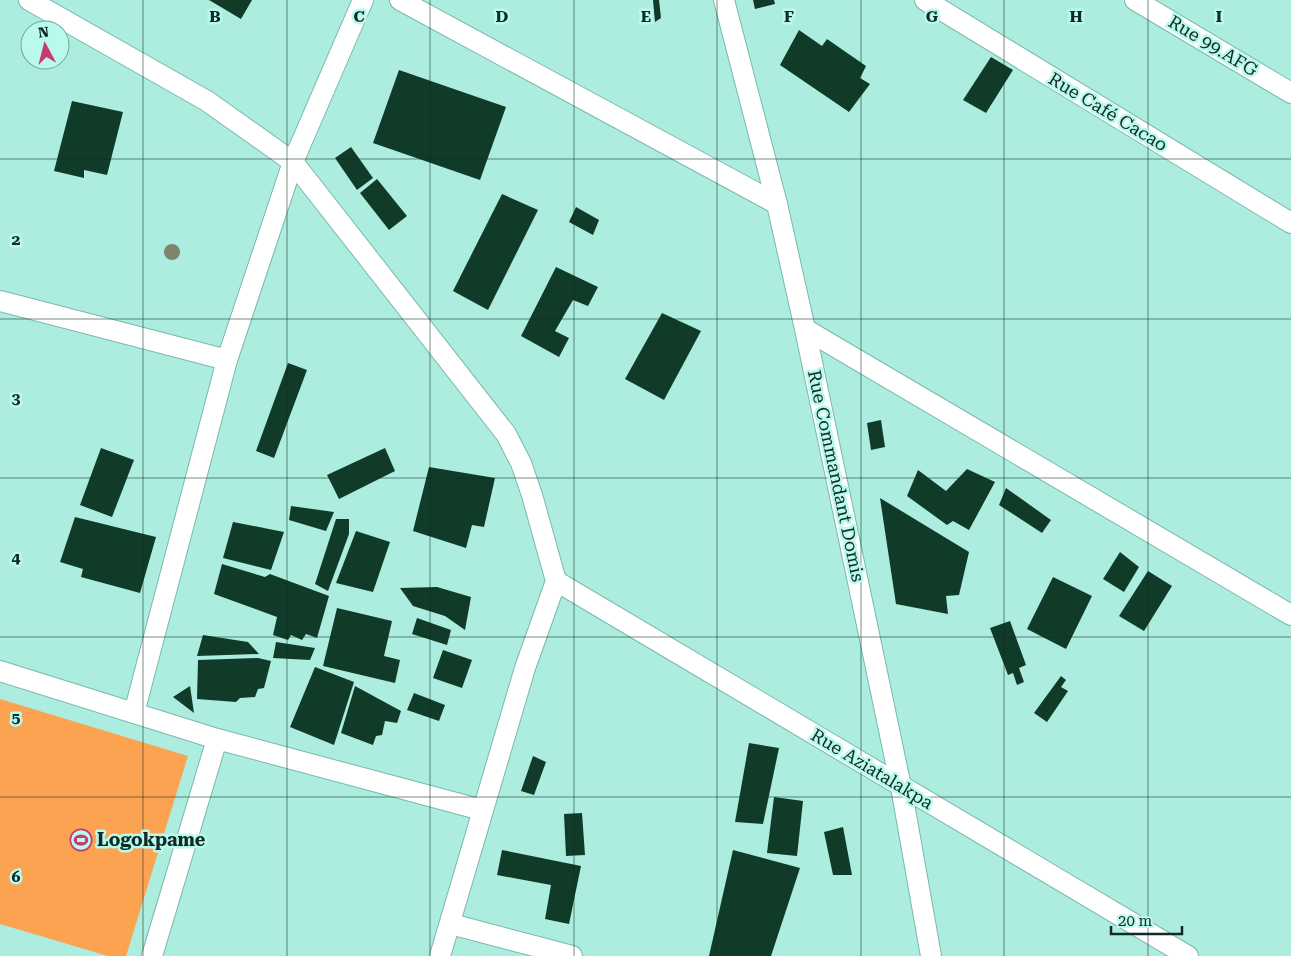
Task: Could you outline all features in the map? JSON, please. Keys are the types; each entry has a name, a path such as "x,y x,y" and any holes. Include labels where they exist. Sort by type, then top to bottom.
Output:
{"street":[{"path":"30,0 208,101 293,162 506,434 520,463 532,495 556,581 524,668 451,924 440,956"},
{"path":"134,713 227,360 293,162 363,0"},
{"path":"400,0 777,204"},
{"name":"Rue Commandant Domis","path":"724,0 777,204 805,329 901,787 931,956"},
{"name":"Rue Café Cacao","path":"925,0 1291,223"},
{"name":"Rue 99.AFG","path":"1135,0 1291,93"},
{"path":"0,301 227,360"},
{"path":"805,329 1291,615"},
{"name":"Rue Aziatalakpa","path":"556,581 1188,956"},
{"path":"0,671 217,739 482,810"},
{"path":"152,956 217,739"},
{"path":"451,924 572,956"}],"shaded area":[{"name":"Logokpame","path":"0,699 188,756 126,956 108,956 0,924"}],"building":[{"path":"209,0 252,0 241,19"},
{"path":"653,0 659,0 661,18 655,22"},
{"path":"753,0 774,0 775,4 755,9"},
{"path":"799,30 822,46 827,39 866,66 860,78 870,84 849,112 780,65"},
{"path":"991,57 1013,70 986,113 963,100"},
{"path":"399,70 506,107 480,180 373,143"},
{"path":"72,101 123,112 107,175 84,170 84,178 54,171"},
{"path":"351,147 373,178 357,190 335,158"},
{"path":"377,179 407,216 389,230 360,193"},
{"path":"502,194 538,210 488,310 453,291"},
{"path":"576,207 599,220 593,235 569,222"},
{"path":"556,267 598,287 588,306 573,300 555,331 569,338 559,357 521,336"},
{"path":"662,313 701,331 664,400 625,379"},
{"path":"288,363 307,370 274,458 256,451"},
{"path":"881,420 885,447 871,450 867,423"},
{"path":"101,448 134,460 112,517 80,505"},
{"path":"385,448 395,471 339,499 327,475"},
{"path":"429,467 495,478 484,527 472,525 466,548 413,531"},
{"path":"967,469 995,482 969,530 953,521 947,525 907,496 918,470 946,491"},
{"path":"1006,488 1051,520 1042,533 999,505"},
{"path":"880,498 969,552 959,595 946,596 948,614 896,604"},
{"path":"291,506 334,512 326,531 289,520"},
{"path":"75,517 156,537 140,593 81,577 83,569 60,562"},
{"path":"336,519 349,519 349,534 328,591 315,584"},
{"path":"233,522 284,532 271,570 223,558"},
{"path":"356,531 390,542 373,592 336,583"},
{"path":"1120,552 1139,567 1124,592 1103,579"},
{"path":"222,564 265,577 270,574 329,596 317,638 306,634 302,640 291,635 288,640 273,635 277,617 214,594"},
{"path":"1148,571 1172,586 1144,631 1119,616"},
{"path":"1053,577 1092,596 1066,649 1027,629"},
{"path":"437,587 471,597 465,630 445,616 413,606 400,588"},
{"path":"337,608 392,621 384,656 400,660 395,683 323,666"},
{"path":"417,618 451,630 447,645 412,634"},
{"path":"1010,621 1026,665 1019,668 1024,682 1017,685 1013,673 1008,675 990,628"},
{"path":"203,635 248,642 259,654 197,656"},
{"path":"276,642 315,648 310,660 273,658"},
{"path":"443,650 472,660 462,688 433,678"},
{"path":"258,658 271,661 264,688 258,689 255,697 240,698 236,702 197,699 198,660"},
{"path":"315,667 354,682 334,745 290,727"},
{"path":"1061,676 1066,680 1061,687 1068,691 1047,722 1034,713"},
{"path":"190,686 194,713 173,697"},
{"path":"355,686 401,711 397,723 385,721 382,735 376,736 373,745 341,733"},
{"path":"414,693 445,705 439,721 407,710"},
{"path":"749,743 779,748 763,824 735,822"},
{"path":"533,756 546,762 534,795 521,791"},
{"path":"774,797 803,801 797,856 767,853"},
{"path":"582,813 585,855 566,856 564,814"},
{"path":"843,827 852,875 833,875 824,832"},
{"path":"502,850 581,866 569,924 545,919 551,885 497,875"},
{"path":"733,850 800,868 771,956 709,956"}],"place":[{"name":"Logokpame","path":"81,840"}]}
